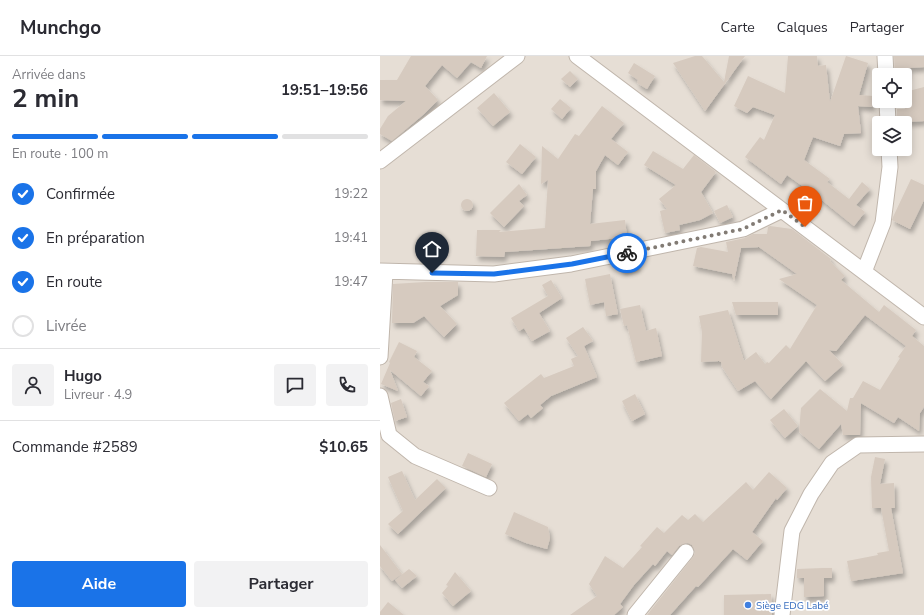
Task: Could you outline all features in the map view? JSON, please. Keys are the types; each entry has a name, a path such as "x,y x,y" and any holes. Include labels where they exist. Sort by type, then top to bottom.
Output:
{"street":[{"path":"380,161 517,56"},
{"path":"577,56 924,318"},
{"path":"885,56 886,68"},
{"path":"864,272 883,223 890,167 889,156"},
{"path":"380,357 382,272 494,274 572,264 743,229 782,210"},
{"path":"380,396 389,435 415,456 489,488"},
{"path":"782,615 792,531 811,494 832,463 858,445 924,444"},
{"path":"635,615 686,552"}],"shaded area":[{"path":"380,56 924,56 924,615 380,615"}],"building":[{"path":"411,56 487,56 481,68 471,62 457,78 442,65 425,86 438,100 392,141 380,134 380,129 388,116 406,101 380,100 380,80 397,80"},
{"path":"695,56 702,56 724,82 729,56 745,56 705,111 673,63"},
{"path":"788,56 817,56 818,66 826,65 830,102 846,56 868,63 859,95 872,96 872,107 858,106 861,133 844,134 840,146 813,137 804,160 830,179 827,182 849,199 862,182 870,189 856,205 865,212 854,226 818,197 807,211 797,203 808,190 787,175 781,184 745,157 760,137 764,140 775,115 753,107 747,113 734,106 748,76 785,93"},
{"path":"894,56 924,56 924,67 895,68"},
{"path":"634,63 655,76 647,89 637,83 638,80 628,73"},
{"path":"570,71 578,79 570,87 561,79"},
{"path":"924,87 924,121 912,122 912,116 897,116 897,109 912,108 912,90"},
{"path":"494,93 510,112 493,126 477,108"},
{"path":"560,99 571,108 562,119 551,109"},
{"path":"602,106 624,123 611,139 628,152 618,165 605,155 596,171 596,189 593,189 590,224 625,220 627,237 591,241 590,246 505,252 504,257 476,256 477,230 501,230 499,232 545,228 548,180 541,184 542,146 558,159 575,134 579,136"},
{"path":"520,144 536,157 522,174 506,162"},
{"path":"653,151 683,169 694,155 716,172 701,192 713,213 700,220 679,225 680,230 665,233 660,211 667,209 659,199 676,185 644,165"},
{"path":"911,179 924,185 924,200 910,229 892,220"},
{"path":"519,184 527,195 519,201 524,206 504,227 490,213"},
{"path":"469,199 472,200 472,210 465,211 462,210 461,203 462,200"},
{"path":"727,205 733,217 720,223 714,211"},
{"path":"768,227 792,229 831,259 830,261 845,276 841,280 879,312 884,305 916,330 912,336 924,346 924,407 920,413 919,431 898,417 894,423 861,403 860,435 843,435 841,424 819,449 799,432 801,408 820,389 847,411 850,398 853,398 863,381 880,390 900,358 898,357 906,346 865,315 836,351 829,350 843,365 825,381 806,361 771,399 755,381 738,391 722,367 721,362 701,362 702,332 699,316 728,310 744,361 756,352 765,364 767,362 769,363 786,345 790,349 817,305 779,279 797,274 759,247 741,248 734,281 732,274 693,266 697,248 701,247 728,252 726,242 745,238 753,234 767,234"},
{"path":"636,260 638,267 622,271 619,263"},
{"path":"610,274 618,314 606,316 604,302 590,305 585,279"},
{"path":"551,280 562,298 539,313 550,331 532,341 524,328 519,331 511,318 548,296 542,285"},
{"path":"458,282 458,295 440,306 457,324 444,337 424,316 413,323 392,323 393,284"},
{"path":"732,302 778,302 778,315 736,315"},
{"path":"640,305 646,331 656,328 662,356 636,362 627,325 624,326 620,309"},
{"path":"583,327 593,341 584,346 597,377 551,396 540,405 543,408 531,418 528,414 519,421 504,403 541,374 544,378 574,366 571,359 578,356 566,338"},
{"path":"399,342 417,351 414,357 432,371 423,382 429,386 421,396 390,370 398,391 381,384 390,363 389,362"},
{"path":"635,394 645,414 632,421 622,401"},
{"path":"401,399 407,417 395,421 391,403"},
{"path":"784,409 798,426 785,438 770,420"},
{"path":"468,453 492,464 486,477 462,466"},
{"path":"875,457 885,459 880,484 894,483 895,508 891,508 903,573 851,581 847,561 878,555 877,553 889,551 881,508 872,508 871,477"},
{"path":"402,471 415,500 437,479 446,488 398,534 388,524 403,511 388,477"},
{"path":"769,472 787,488 777,500 776,498 752,532 763,541 747,560 733,549 698,587 696,586 670,615 647,615 693,557 695,553 692,545 688,543 683,544 679,546 672,555 667,551 655,566 653,564 634,585 620,604 623,607 614,615 570,615 597,596 589,584 605,556 623,568 642,547 640,546 657,527 664,533 682,515 688,520 695,514 703,522 746,482 753,490"},
{"path":"514,512 548,527 550,538 547,549 526,543 505,534"},
{"path":"380,545 402,574 392,581 380,566"},
{"path":"832,568 832,578 824,578 824,596 804,597 804,578 797,578 797,569"},
{"path":"409,569 417,576 402,588 395,580"},
{"path":"455,572 471,591 453,606 442,593 448,586 446,585"},
{"name":"Siège EDG Labé","path":"771,594 772,615 724,615 724,595"},
{"path":"388,602 404,615 380,615 380,612"}],"way so far":[{"path":"627,253 743,229 782,210 805,227"}],"place":[{"name":"Siège EDG Labé","path":"748,605"}],"route":[{"path":"432,273 494,274 572,264 627,253"}]}
